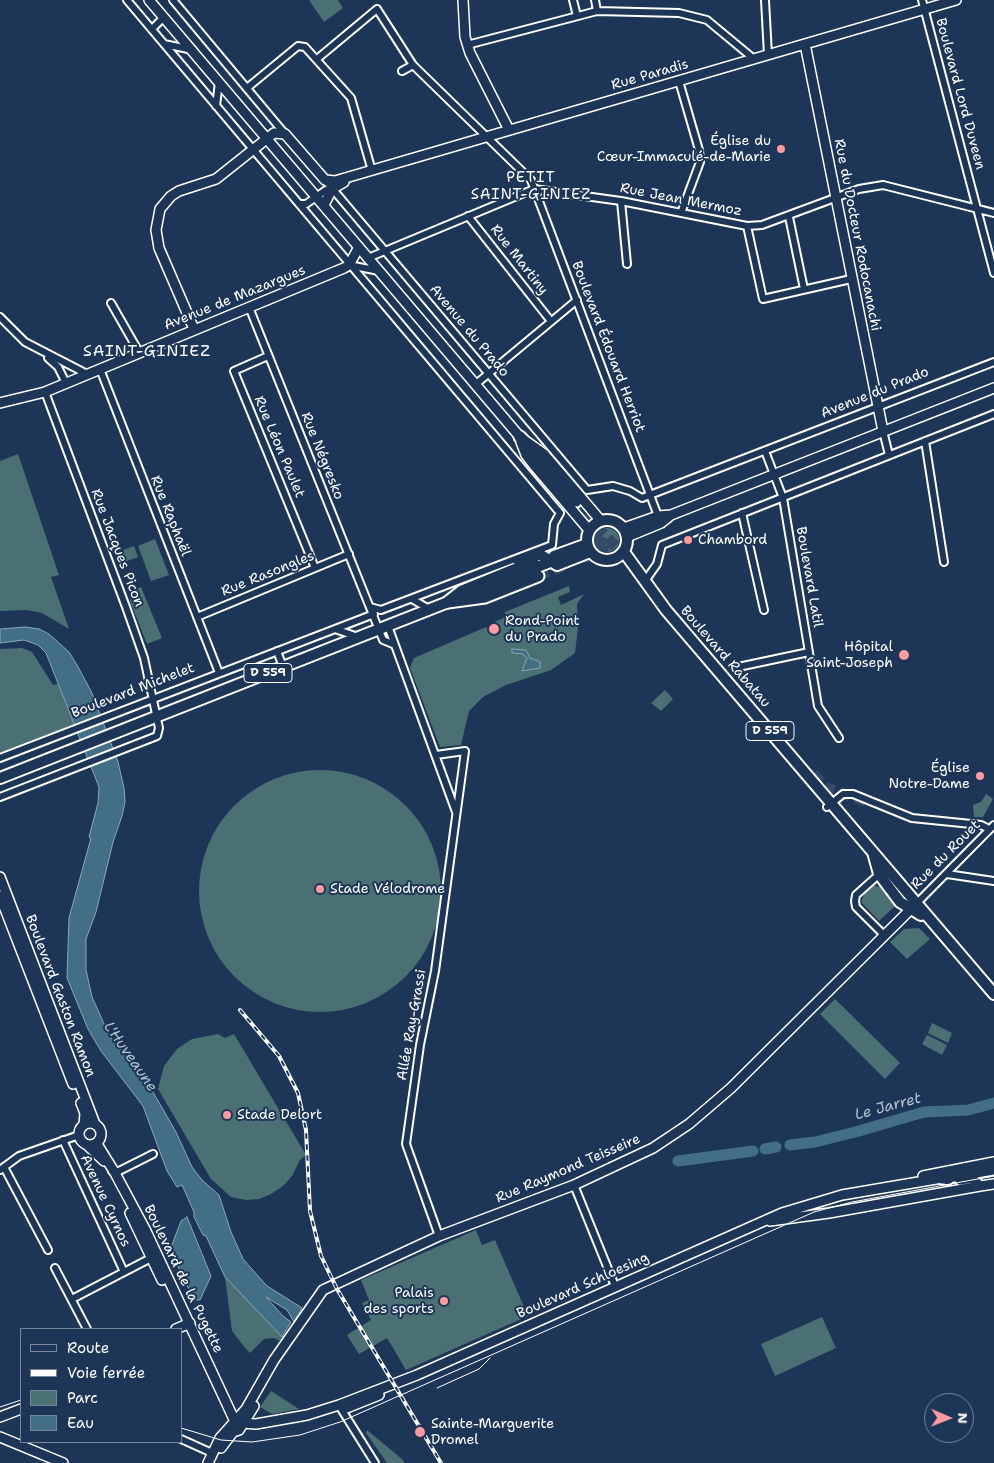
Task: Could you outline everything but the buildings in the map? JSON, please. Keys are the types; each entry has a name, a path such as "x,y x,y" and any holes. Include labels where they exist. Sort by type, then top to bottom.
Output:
{"highway":[{"path":"520,437 575,502"},
{"path":"448,602 462,591 533,562"},
{"path":"448,602 485,596 538,576"},
{"path":"942,1178 994,1169"}],"main road":[{"path":"601,520 616,522 626,532 624,552 615,559 603,560 588,548 589,530 601,520"},
{"path":"448,602 453,593 460,587 534,555 546,558 550,562 554,556 588,548"},
{"name":"Boulevard Rabatau","path":"624,552 652,593 829,805 907,892 914,906 930,920 994,994"},
{"name":"Boulevard Rabatau","path":"615,559 652,593"},
{"name":"D 559","path":"0,778 448,602"},
{"name":"Boulevard Rabatau","path":"873,853 879,874 900,902 914,906"}],"street":[{"path":"127,0 560,513 554,524 552,544 381,610 370,607"},
{"name":"Avenue du Prado","path":"149,0 520,437 544,454 601,520"},
{"name":"Avenue du Prado","path":"173,0 383,251 587,490 613,486 630,491 642,498 994,362"},
{"path":"463,0 467,44 509,130"},
{"path":"573,0 577,16"},
{"path":"595,0 597,11"},
{"path":"765,0 768,55"},
{"name":"Rue Paradis","path":"325,180 352,177 805,44 923,5 956,0"},
{"name":"Boulevard Lord Duveen","path":"923,5 994,273"},
{"name":"Boulevard Édouard Herriot","path":"317,59 377,9 413,65 531,180 658,516"},
{"path":"467,44 597,11 693,15 718,28 754,59"},
{"path":"152,29 164,18"},
{"path":"164,44 192,50"},
{"name":"Rue du Docteur Rodocanachi","path":"805,44 883,431"},
{"path":"247,88 298,46 305,47 351,98 372,171"},
{"path":"402,71 413,65"},
{"path":"679,81 699,150 700,162 680,213"},
{"path":"216,106 219,82"},
{"path":"194,330 159,248 157,217 160,209 171,196 192,185 216,179 274,133 285,134"},
{"name":"Rue Paradis","path":"332,189 352,177"},
{"name":"Rue Jean Mermoz","path":"534,189 622,201 747,226 762,225 789,217 871,186 883,186 994,212"},
{"path":"299,204 306,204 316,196 332,189"},
{"path":"324,205 332,189"},
{"path":"368,258 534,189"},
{"path":"622,201 627,264"},
{"name":"Rue Martiny","path":"468,216 550,320"},
{"path":"789,217 804,289"},
{"path":"747,226 763,299 851,278"},
{"path":"349,265 359,247"},
{"path":"349,265 379,271"},
{"name":"Avenue de Mazargues","path":"0,404 45,392 349,265"},
{"path":"476,384 550,320 577,300"},
{"path":"111,303 140,352"},
{"name":"Rue Négresko","path":"249,307 370,607 383,627"},
{"path":"0,318 25,342 60,365 87,374"},
{"name":"Rue Léon Paulet","path":"268,356 234,371 315,568"},
{"path":"60,365 66,383"},
{"name":"Rue Raphaël","path":"100,369 219,673"},
{"path":"626,532 658,516 671,515 994,388"},
{"name":"Rue Jacques Picon","path":"45,392 144,658 156,717"},
{"path":"645,581 657,564 662,545 994,414"},
{"path":"883,431 889,455"},
{"name":"Avenue du Prado","path":"520,437 526,455 589,530"},
{"path":"925,441 944,562"},
{"path":"766,451 775,475"},
{"path":"533,483 543,475"},
{"name":"Boulevard Latil","path":"775,475 783,498 818,706 839,738"},
{"path":"742,513 764,610"},
{"path":"626,532 661,523 671,515"},
{"name":"Rue Rasongles","path":"197,617 349,554"},
{"path":"412,599 429,609"},
{"name":"Boulevard Michelet","path":"0,758 374,614"},
{"name":"Allée Ray-Grassi","path":"383,627 383,640 395,645 456,813"},
{"path":"335,630 359,637"},
{"path":"277,651 283,667"},
{"path":"738,667 809,652"},
{"path":"0,797 157,736 159,728 156,717"},
{"name":"Allée Ray-Grassi","path":"436,754 465,751 435,971 420,1045 406,1144 439,1236"},
{"path":"829,805 843,794 860,796 912,818 981,824 992,827"},
{"name":"Rue du Rouet","path":"914,906 992,827"},
{"path":"879,874 856,895 855,901 856,907 883,934"},
{"name":"Boulevard Rabatau","path":"879,874 888,877 907,892"},
{"path":"947,874 994,881"},
{"name":"Boulevard Gaston Ramon","path":"0,877 95,1124"},
{"name":"Boulevard Gaston Ramon","path":"0,896 79,1098 84,1113 84,1124"},
{"name":"Rue Raymond Teisseire","path":"208,1463 240,1424 278,1363 283,1348 316,1296 328,1287 439,1236 574,1185 653,1148 689,1124 738,1081 883,934 914,906"},
{"path":"84,1124 95,1124 100,1128 102,1134 97,1144 87,1145 81,1141 79,1135 84,1124"},
{"path":"48,1250 2,1169 19,1156 79,1135"},
{"name":"Avenue Cyrnos","path":"63,1140 124,1272"},
{"name":"Boulevard de la Pugette","path":"97,1144 112,1171 183,1326"},
{"name":"Boulevard de la Pugette","path":"87,1145 112,1171 183,1326 240,1424"},
{"path":"112,1171 153,1154"},
{"name":"Boulevard Schloesing","path":"855,1193 867,1187 994,1162"},
{"name":"Boulevard Schloesing","path":"240,1424 283,1426 340,1408 402,1385 417,1375 615,1286 760,1222 806,1205 855,1193 942,1178 952,1182 972,1178 980,1186"},
{"name":"Boulevard Schloesing","path":"760,1222 829,1213 994,1184"},
{"path":"574,1185 615,1286"},
{"path":"72,1299 151,1258"},
{"path":"56,1268 86,1328"},
{"path":"340,1408 375,1463"},
{"path":"0,1417 20,1409"},
{"path":"0,1437 63,1463"},
{"path":"182,1440 213,1458"}],"green space":[{"path":"309,0 338,0 343,8 324,22"},
{"path":"18,454 59,575 51,577 69,629 42,613 27,610 0,611 0,461"},
{"path":"602,528 612,528 619,535 619,545 612,552 602,552 595,545 595,535"},
{"path":"155,539 169,575 151,581 138,546"},
{"path":"134,546 138,557 119,564 115,553"},
{"path":"569,586 570,592 558,597 561,605 584,594 577,604 578,628 575,653 551,670 506,685 483,697 469,711 461,745 440,747 410,668 414,658 486,627 491,629 492,623 506,617 505,612"},
{"path":"141,587 162,638 147,644 130,601 133,597 131,591"},
{"path":"22,648 32,652 53,685 58,684 74,725 0,755 0,649"},
{"path":"665,690 673,699 661,711 651,703"},
{"name":"Stade Vélodrome","path":"320,770 344,772 377,784 397,798 413,814 427,834 436,856 441,891 439,915 427,948 413,968 397,984 377,998 355,1007 320,1012 296,1010 263,998 243,984 227,968 213,948 204,926 199,891 201,867 213,834 227,814 243,798 263,784 285,775"},
{"path":"986,794 993,799 983,817 974,817 973,805 981,802"},
{"path":"882,884 896,905 879,921 861,902 864,894 874,885 878,887"},
{"path":"919,928 930,939 907,959 890,942 904,929"},
{"path":"835,999 900,1063 885,1079 820,1014"},
{"path":"932,1023 952,1033 948,1043 928,1033"},
{"name":"Stade Delort","path":"218,1034 225,1038 234,1034 306,1155 300,1160 292,1176 283,1186 259,1199 246,1200 231,1197 211,1179 158,1089 164,1066 177,1049 192,1039"},
{"path":"927,1035 947,1045 942,1055 922,1044"},
{"name":"Palais des sports","path":"476,1230 482,1245 495,1240 528,1316 406,1370 387,1338 359,1354 347,1335 371,1320 362,1303 369,1300 361,1280"},
{"path":"225,1277 282,1337 280,1341 274,1338 264,1339 250,1353 242,1344 232,1331"},
{"path":"822,1317 836,1348 775,1376 761,1344"},
{"path":"271,1391 299,1409 272,1414 260,1407"},
{"path":"367,1430 405,1463 387,1463 366,1433"}],"water":[{"path":"25,627 39,629 49,634 69,652 77,665 92,693 118,762 124,788 125,802 122,816 113,842 96,912 86,939 86,970 92,997 109,1035 146,1080 176,1132 192,1167 202,1180 219,1195 231,1232 243,1259 267,1286 302,1308 294,1322 287,1310 266,1297 291,1322 282,1337 225,1277 206,1236 203,1235 194,1217 194,1212 182,1185 177,1187 167,1171 143,1106 101,1051 88,1029 67,978 69,918 91,838 89,837 98,803 99,787 46,653 38,645 24,640 0,643 0,629"},
{"path":"512,649 526,650 530,658 540,662 540,668 522,671 527,658 523,654 512,653"},
{"path":"187,1217 211,1276 200,1300 194,1300 170,1250 181,1221"}],"waterway":[{"name":"Le Jarret","path":"790,1145 815,1142 924,1112 968,1110 994,1103"},
{"name":"Le Jarret","path":"765,1149 776,1147"},
{"name":"Le Jarret","path":"678,1161 753,1151"}],"tunnel":[{"path":"573,503 630,561"},
{"path":"579,546 595,541 614,545"},
{"path":"582,558 604,551 622,554"},
{"path":"538,576 568,564"},
{"path":"813,774 827,788 871,803"}],"tram line":[{"path":"182,1428 221,1440 252,1442 300,1435 340,1422 814,1212 852,1202 994,1176"},
{"path":"437,1388 479,1369 490,1358"},
{"path":"0,1407 20,1400"}],"railway":[{"path":"240,1010 279,1056 298,1093 306,1130 310,1211 321,1256 337,1289 441,1463"}],"place":[{"name":"Église du Cœur-Immaculé-de-Marie","path":"781,149"},
{"name":"Chambord","path":"688,540"},
{"name":"Rond-Point du Prado","path":"494,629"},
{"name":"Hôpital Saint-Joseph","path":"904,655"},
{"name":"Église Notre-Dame","path":"980,776"},
{"name":"Stade Vélodrome","path":"320,889"},
{"name":"Stade Delort","path":"227,1115"},
{"name":"Palais des sports","path":"444,1301"},
{"name":"Sainte-Marguerite Dromel","path":"420,1432"}],"district":[{"name":"PETIT SAINT-GINIEZ","path":"531,186"},
{"name":"SAINT-GINIEZ","path":"147,352"}],"water label":[{"name":"L'Huveaune","path":"130,1057"}]}
